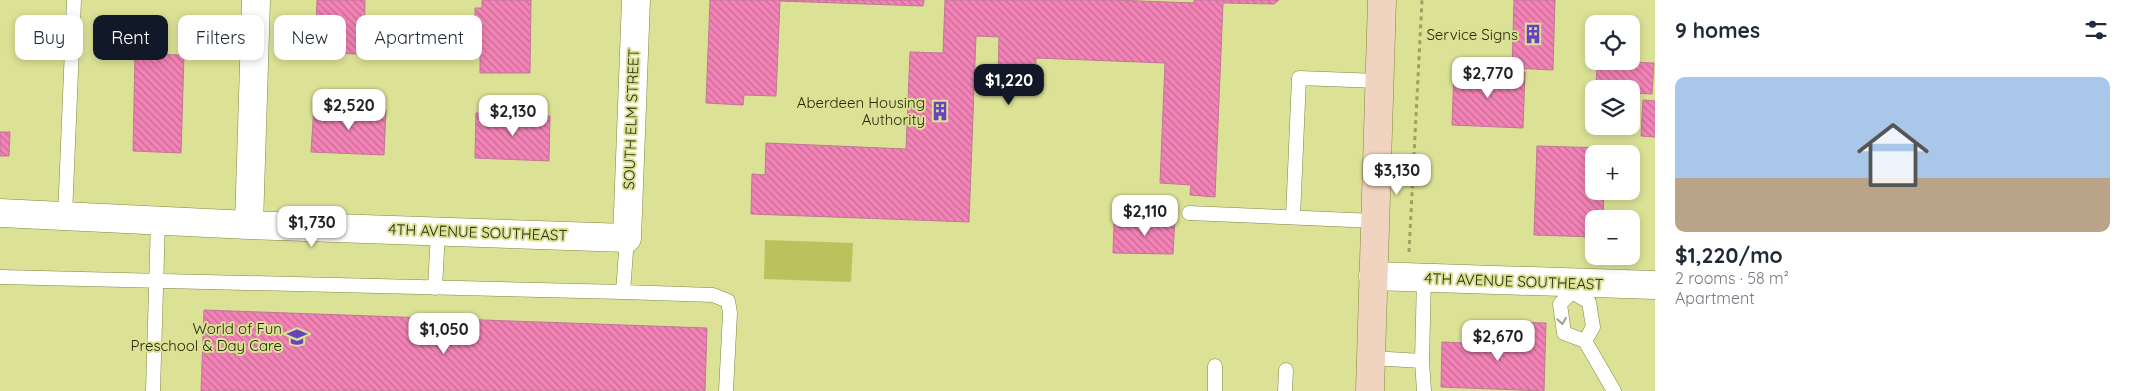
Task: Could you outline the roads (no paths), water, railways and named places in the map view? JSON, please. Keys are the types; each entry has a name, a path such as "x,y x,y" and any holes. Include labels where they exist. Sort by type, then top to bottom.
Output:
{"street":[{"path":"250,225 256,0"},
{"name":"SOUTH ELM STREET","path":"627,238 636,0"},
{"path":"1370,391 1382,0"},
{"name":"4TH AVENUE SOUTHEAST","path":"0,214 627,238"},
{"name":"4TH AVENUE SOUTHEAST","path":"1373,276 1572,287 1655,285"}],"lane":[{"path":"65,216 74,0"},
{"path":"1292,217 1299,78 1379,81"},
{"path":"1189,213 1375,221"},
{"path":"153,391 158,221"},
{"path":"435,288 438,231"},
{"path":"622,292 627,238"},
{"path":"0,277 713,295 728,301 730,313 726,391"},
{"path":"1416,278 1424,391"},
{"path":"1585,341 1593,327 1589,302 1572,287 1560,304 1564,333 1585,341 1612,391"},
{"path":"1371,358 1422,361"},
{"path":"1215,366 1215,391"},
{"path":"1285,391 1286,370"}],"place":[{"name":"Service Signs","path":"1533,34"},
{"name":"Aberdeen Housing Authority","path":"940,111"},
{"name":"World of Fun Preschool & Day Care","path":"297,337"}]}
